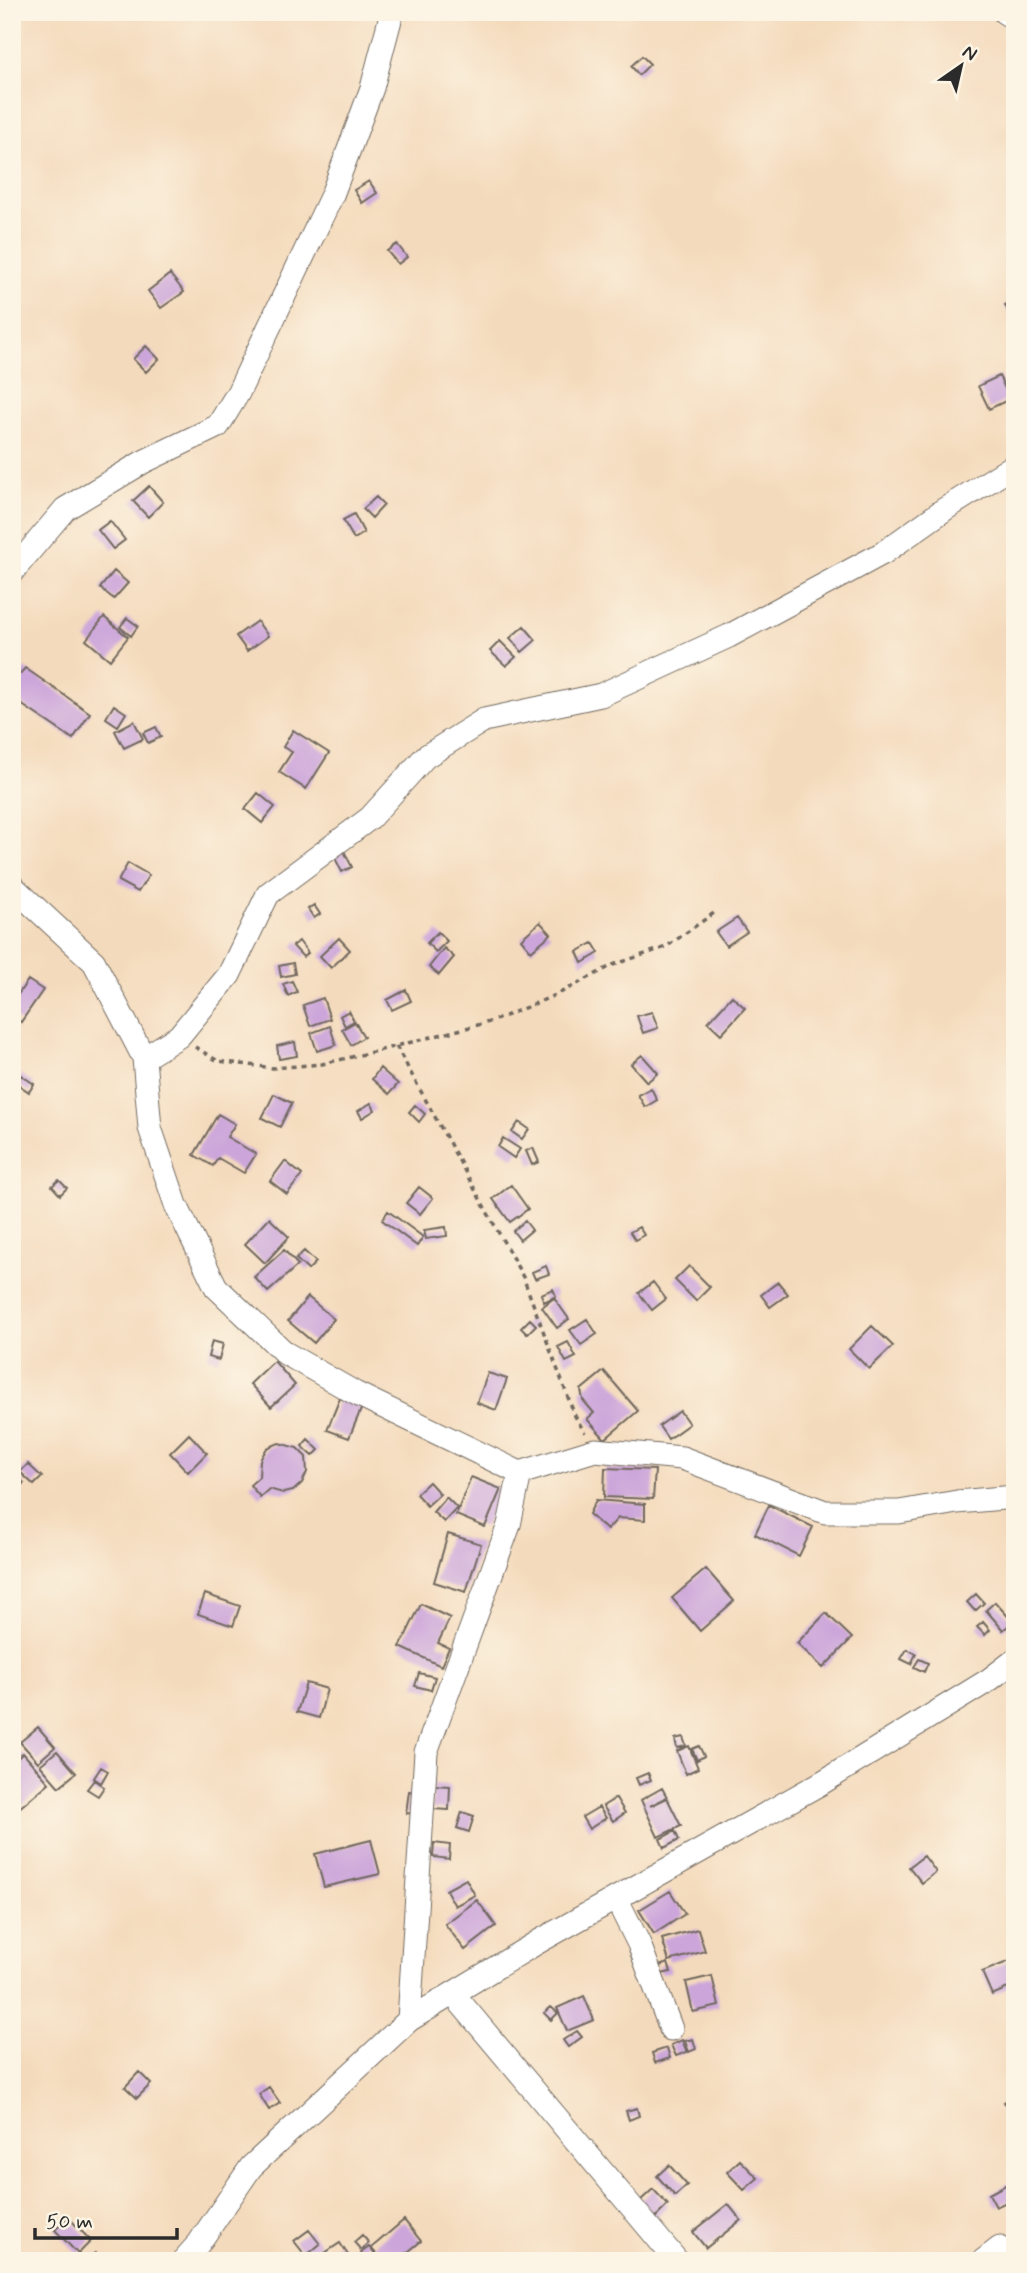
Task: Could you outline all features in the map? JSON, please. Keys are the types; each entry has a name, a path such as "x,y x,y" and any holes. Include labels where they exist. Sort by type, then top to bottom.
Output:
{"street":[{"path":"12,572 65,509 143,462 218,426 238,393 332,195 372,88 392,12"},
{"path":"1004,12 1015,19"},
{"path":"144,1058 179,1036 229,975 268,894 370,818 425,757 484,720 601,695 729,636 883,553 945,509 1015,465"},
{"path":"12,886 94,962 144,1058 150,1128 176,1205 216,1287 285,1353 355,1393 520,1473 595,1450 682,1458 825,1512 899,1511 1015,1497"},
{"path":"409,2020 426,1752 509,1525 520,1473"},
{"path":"183,2261 199,2243 251,2167 409,2020 538,1942 824,1782 989,1680 1015,1660"},
{"path":"616,1898 643,1954 671,2029"},
{"path":"454,1995 677,2261"},
{"path":"983,2261 1000,2248 1010,2261"}],"path":[{"path":"179,1036 218,1061 273,1068 322,1064 493,1021 558,994 613,965 666,947 714,913"},
{"path":"396,1046 523,1277 575,1416 595,1450"}],"building":[{"path":"642,56 650,64 639,75 631,66"},
{"path":"369,181 377,193 362,203 354,190"},
{"path":"397,244 407,257 398,264 387,251"},
{"path":"170,274 184,292 161,308 148,291"},
{"path":"1015,300 1015,319 1012,320 1005,305"},
{"path":"146,346 159,359 146,372 133,359"},
{"path":"999,376 1010,399 989,409 978,386"},
{"path":"149,486 163,502 148,517 133,501"},
{"path":"376,497 384,505 372,518 363,509"},
{"path":"354,514 364,533 354,539 343,520"},
{"path":"110,521 125,540 113,549 98,530"},
{"path":"114,571 128,583 114,599 100,588"},
{"path":"104,617 128,637 110,660 86,640"},
{"path":"127,618 138,626 131,636 120,627"},
{"path":"257,621 268,636 247,651 236,636"},
{"path":"524,626 536,640 522,652 510,638"},
{"path":"500,641 516,657 506,666 490,651"},
{"path":"25,668 90,713 73,739 12,698 12,669 20,674"},
{"path":"114,705 126,713 118,726 106,718"},
{"path":"134,721 143,739 124,748 115,731"},
{"path":"156,727 161,737 148,743 143,733"},
{"path":"293,730 329,753 306,789 279,772 292,752 283,747"},
{"path":"258,793 275,807 262,823 245,809"},
{"path":"344,851 352,867 342,872 334,856"},
{"path":"128,863 149,875 138,892 118,881"},
{"path":"314,905 320,914 314,918 308,909"},
{"path":"737,918 747,932 726,946 716,932"},
{"path":"540,922 551,934 531,951 521,939"},
{"path":"438,932 447,941 436,952 427,943"},
{"path":"339,938 350,950 331,968 320,956"},
{"path":"299,941 308,953 303,957 293,946"},
{"path":"593,943 599,953 582,963 577,952"},
{"path":"444,948 454,957 439,975 429,967"},
{"path":"293,963 295,974 281,977 279,966"},
{"path":"28,980 43,990 21,1022 12,1016 12,1003"},
{"path":"292,981 297,992 288,996 283,984"},
{"path":"406,990 411,1001 392,1010 387,1000"},
{"path":"732,996 745,1008 721,1034 708,1022"},
{"path":"323,998 330,1019 310,1026 303,1005"},
{"path":"349,1011 354,1021 345,1026 340,1016"},
{"path":"652,1012 658,1028 643,1033 637,1016"},
{"path":"355,1022 364,1037 351,1045 342,1029"},
{"path":"330,1026 336,1045 317,1051 311,1033"},
{"path":"295,1042 297,1056 279,1059 277,1046"},
{"path":"642,1055 658,1073 647,1082 631,1064"},
{"path":"380,1068 398,1084 389,1094 372,1079"},
{"path":"21,1075 34,1084 29,1092 16,1083"},
{"path":"651,1088 657,1100 645,1107 638,1095"},
{"path":"274,1094 292,1103 280,1127 262,1118"},
{"path":"371,1103 375,1110 362,1118 358,1111"},
{"path":"415,1105 425,1114 419,1122 409,1112"},
{"path":"218,1114 235,1124 227,1137 256,1154 244,1173 218,1158 213,1166 194,1155"},
{"path":"519,1122 529,1129 522,1139 512,1132"},
{"path":"503,1138 520,1149 514,1158 498,1147"},
{"path":"533,1148 539,1162 532,1165 526,1151"},
{"path":"285,1161 302,1175 287,1194 270,1181"},
{"path":"59,1180 67,1188 60,1195 52,1186"},
{"path":"511,1185 528,1209 510,1222 493,1199"},
{"path":"419,1187 433,1198 420,1214 406,1203"},
{"path":"388,1211 423,1237 417,1246 382,1220"},
{"path":"269,1218 289,1237 265,1263 245,1244"},
{"path":"525,1221 532,1230 520,1240 513,1231"},
{"path":"446,1227 447,1236 426,1239 424,1230"},
{"path":"639,1227 644,1235 635,1240 630,1232"},
{"path":"284,1250 298,1265 268,1292 254,1277"},
{"path":"304,1251 316,1262 308,1270 296,1259"},
{"path":"546,1266 549,1274 535,1279 532,1272"},
{"path":"689,1266 710,1287 696,1301 675,1280"},
{"path":"653,1282 666,1299 652,1310 639,1293"},
{"path":"778,1282 788,1294 770,1307 761,1295"},
{"path":"553,1289 556,1296 544,1302 541,1294"},
{"path":"308,1297 334,1319 314,1343 288,1321"},
{"path":"554,1298 569,1319 557,1328 542,1307"},
{"path":"530,1319 536,1325 527,1334 521,1328"},
{"path":"587,1319 597,1334 581,1345 570,1330"},
{"path":"872,1326 893,1346 869,1369 849,1349"},
{"path":"212,1341 223,1344 219,1360 208,1357"},
{"path":"568,1342 576,1357 566,1362 558,1347"},
{"path":"274,1361 295,1385 271,1407 250,1384"},
{"path":"604,1371 638,1411 605,1439 587,1419 594,1413 583,1400 581,1390"},
{"path":"488,1373 507,1379 496,1410 477,1403"},
{"path":"340,1398 362,1407 349,1438 327,1430"},
{"path":"680,1411 689,1424 668,1439 659,1426"},
{"path":"189,1434 207,1453 188,1472 170,1453"},
{"path":"308,1439 319,1450 313,1456 302,1446"},
{"path":"279,1443 297,1448 306,1457 307,1472 302,1483 293,1491 283,1493 269,1489 260,1497 250,1485 259,1477 260,1460 267,1448"},
{"path":"28,1464 42,1477 34,1485 20,1472"},
{"path":"605,1468 655,1470 653,1499 604,1497"},
{"path":"12,1472 24,1483 14,1492 12,1490"},
{"path":"471,1477 501,1489 485,1527 456,1515"},
{"path":"429,1482 440,1494 427,1506 416,1494"},
{"path":"446,1497 457,1508 444,1522 433,1512"},
{"path":"596,1500 645,1504 645,1520 618,1518 607,1530 589,1514"},
{"path":"769,1505 813,1527 799,1556 755,1534"},
{"path":"448,1534 481,1544 466,1592 434,1582"},
{"path":"706,1569 734,1601 700,1631 672,1598"},
{"path":"205,1594 240,1606 233,1626 198,1614"},
{"path":"976,1594 984,1603 975,1611 967,1602"},
{"path":"995,1602 1013,1622 1003,1630 986,1610"},
{"path":"421,1604 450,1618 438,1643 449,1648 441,1666 400,1647"},
{"path":"826,1613 852,1638 823,1668 797,1643"},
{"path":"983,1622 990,1630 985,1635 977,1627"},
{"path":"907,1649 916,1654 911,1664 901,1659"},
{"path":"919,1659 928,1663 924,1672 914,1667"},
{"path":"419,1673 435,1677 431,1690 415,1686"},
{"path":"306,1683 327,1689 319,1718 297,1712"},
{"path":"38,1727 55,1747 38,1762 20,1742"},
{"path":"683,1737 686,1746 677,1748 675,1739"},
{"path":"689,1746 698,1768 686,1774 677,1751"},
{"path":"699,1746 704,1756 697,1760 692,1749"},
{"path":"57,1751 76,1773 59,1787 40,1765"},
{"path":"23,1753 49,1783 12,1814 12,1763"},
{"path":"101,1767 108,1771 101,1783 94,1778"},
{"path":"648,1773 651,1780 639,1785 636,1778"},
{"path":"94,1780 104,1787 98,1796 87,1789"},
{"path":"433,1785 450,1786 449,1810 432,1809"},
{"path":"662,1788 667,1797 650,1806 667,1798 681,1826 658,1837 641,1800"},
{"path":"409,1791 419,1793 416,1814 406,1813"},
{"path":"616,1798 625,1813 613,1821 603,1806"},
{"path":"599,1807 606,1818 589,1829 582,1817"},
{"path":"462,1812 474,1816 469,1832 457,1828"},
{"path":"675,1831 679,1840 664,1848 660,1839"},
{"path":"371,1840 380,1874 324,1887 315,1854"},
{"path":"434,1843 450,1845 449,1859 433,1857"},
{"path":"924,1856 936,1872 922,1883 909,1867"},
{"path":"466,1879 475,1895 455,1906 446,1890"},
{"path":"670,1891 685,1914 654,1934 639,1910"},
{"path":"477,1900 496,1926 465,1950 445,1924"},
{"path":"698,1929 705,1951 669,1961 662,1939"},
{"path":"1015,1959 1015,1985 992,1995 982,1972"},
{"path":"668,1963 671,1972 661,1974 659,1966"},
{"path":"712,1976 719,2006 693,2012 686,1982"},
{"path":"584,1996 594,2020 567,2031 557,2008"},
{"path":"551,2007 558,2013 551,2020 544,2013"},
{"path":"577,2031 582,2037 568,2047 563,2040"},
{"path":"693,2039 696,2049 689,2052 685,2041"},
{"path":"682,2040 687,2052 676,2056 671,2045"},
{"path":"667,2048 670,2058 655,2063 652,2053"},
{"path":"139,2072 151,2084 137,2098 125,2087"},
{"path":"269,2087 280,2103 269,2110 259,2094"},
{"path":"1015,2095 1015,2111 1012,2113 1004,2102"},
{"path":"637,2108 639,2116 629,2120 626,2111"},
{"path":"740,2160 758,2178 744,2190 727,2172"},
{"path":"669,2165 687,2185 675,2196 657,2176"},
{"path":"1009,2183 1015,2198 996,2207 989,2194"},
{"path":"653,2189 668,2205 655,2218 640,2201"},
{"path":"728,2204 741,2220 706,2248 693,2232"},
{"path":"68,2217 91,2241 78,2254 55,2230"},
{"path":"404,2220 421,2241 397,2261 382,2261 371,2248"},
{"path":"309,2230 320,2244 306,2256 294,2241"},
{"path":"362,2235 369,2243 361,2250 354,2242"},
{"path":"340,2243 352,2261 313,2261"},
{"path":"369,2247 380,2261 366,2261 361,2253"},
{"path":"95,2253 101,2261 84,2261"}]}
